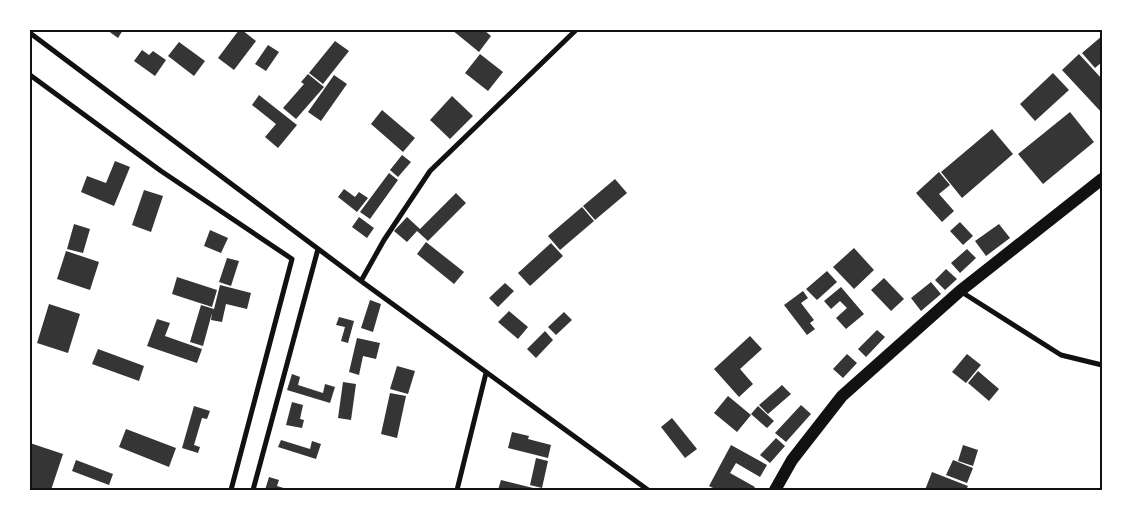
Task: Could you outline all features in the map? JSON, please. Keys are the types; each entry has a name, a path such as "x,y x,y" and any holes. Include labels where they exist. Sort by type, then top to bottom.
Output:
{"highway":[{"path":"774,490 792,460 842,396 960,292 1102,179"}],"street":[{"path":"361,281 384,240 430,171 576,30"},
{"path":"30,33 361,281 648,490"},
{"path":"30,76 162,172 292,259 231,490"},
{"path":"252,490 318,249"},
{"path":"960,292 1061,354 1102,365"},
{"path":"457,490 486,373"}],"building":[{"path":"107,30 123,30 118,38"},
{"path":"239,30 242,30 256,41 234,70 218,58"},
{"path":"452,30 484,30 491,36 479,52"},
{"path":"1102,36 1102,62 1095,68 1082,53"},
{"path":"335,41 349,51 323,84 309,73"},
{"path":"179,42 205,61 194,76 168,56"},
{"path":"268,45 279,52 266,71 255,64"},
{"path":"142,50 149,55 153,51 166,60 155,76 134,61"},
{"path":"480,54 503,72 488,91 465,73"},
{"path":"1079,54 1102,79 1102,113 1062,70"},
{"path":"1053,73 1069,90 1035,121 1020,104"},
{"path":"308,74 324,87 296,119 283,108 304,84 301,82"},
{"path":"334,75 347,84 321,121 308,112"},
{"path":"259,95 297,125 278,148 265,137 276,124 252,105"},
{"path":"452,96 473,116 450,139 430,120"},
{"path":"382,110 415,138 403,152 371,124"},
{"path":"1070,112 1094,142 1043,184 1018,154"},
{"path":"992,129 1013,154 962,198 941,172"},
{"path":"402,155 411,162 398,177 390,170"},
{"path":"115,161 130,167 114,206 81,192 87,176 106,183"},
{"path":"939,172 950,185 939,194 954,211 942,222 916,193"},
{"path":"389,173 398,180 370,219 360,212"},
{"path":"615,179 627,193 595,220 583,206"},
{"path":"344,189 355,197 359,192 368,198 357,212 338,197"},
{"path":"144,190 163,196 151,232 132,225"},
{"path":"456,193 466,203 428,241 417,231 407,242 394,231 407,217 420,229"},
{"path":"582,207 594,221 560,250 548,236"},
{"path":"359,217 374,228 367,238 352,227"},
{"path":"960,222 973,236 963,245 950,231"},
{"path":"74,224 90,229 83,253 67,249"},
{"path":"999,224 1010,238 986,256 975,241"},
{"path":"210,230 228,238 221,253 204,246"},
{"path":"426,242 464,272 454,284 417,254"},
{"path":"551,243 563,256 530,286 518,273"},
{"path":"854,248 874,270 854,289 833,267"},
{"path":"967,249 976,258 960,273 951,263"},
{"path":"66,251 99,262 90,290 57,279"},
{"path":"227,258 239,261 231,286 219,282"},
{"path":"946,269 957,279 945,290 935,280"},
{"path":"827,271 837,282 817,300 806,289"},
{"path":"177,277 217,290 212,307 172,294"},
{"path":"884,278 904,299 891,311 871,290"},
{"path":"931,282 941,294 921,311 911,298"},
{"path":"505,283 514,291 498,307 489,298"},
{"path":"220,285 251,293 247,309 226,304 222,322 211,320 212,313 203,346 190,342 201,305 214,309"},
{"path":"841,287 864,314 846,329 836,318 847,308 840,301 831,309 824,301"},
{"path":"803,291 808,298 801,303 814,320 810,323 815,329 807,335 784,305"},
{"path":"370,300 381,304 373,332 361,328"},
{"path":"49,304 80,314 68,353 37,343"},
{"path":"509,311 528,327 518,339 498,322"},
{"path":"564,312 572,320 556,335 548,327"},
{"path":"339,317 354,321 348,343 341,341 345,327 336,325"},
{"path":"157,319 170,323 165,336 202,349 197,363 147,346"},
{"path":"877,330 885,337 866,357 858,349"},
{"path":"545,331 553,340 536,358 527,349"},
{"path":"750,336 762,349 740,369 753,384 739,397 714,369"},
{"path":"357,338 380,343 376,359 363,356 359,375 349,372"},
{"path":"98,349 144,366 139,381 92,364"},
{"path":"847,354 857,363 843,378 833,369"},
{"path":"967,354 981,365 966,383 952,372"},
{"path":"397,366 415,371 408,394 390,389"},
{"path":"978,371 999,389 989,401 968,383"},
{"path":"292,374 300,377 298,385 323,393 325,384 335,387 330,403 287,390"},
{"path":"343,382 356,384 351,420 338,418"},
{"path":"782,385 791,394 768,414 759,405"},
{"path":"390,393 406,396 397,438 381,434"},
{"path":"728,396 751,415 737,432 714,413"},
{"path":"292,402 303,405 300,419 304,420 302,428 286,425"},
{"path":"801,405 811,414 786,442 775,433"},
{"path":"194,406 210,411 207,419 202,418 194,445 200,447 198,453 182,448"},
{"path":"758,406 774,421 767,428 751,414"},
{"path":"672,418 697,449 685,458 661,427"},
{"path":"126,429 176,448 169,467 119,447"},
{"path":"512,432 529,436 528,439 551,445 548,458 508,448"},
{"path":"776,438 785,446 770,463 760,455"},
{"path":"281,440 310,449 312,441 321,444 316,459 278,447"},
{"path":"30,443 63,454 51,490 30,490"},
{"path":"731,445 767,465 760,477 736,463 730,473 755,487 753,490 717,490 709,486"},
{"path":"963,445 978,450 973,466 958,461"},
{"path":"536,458 548,461 542,488 530,485"},
{"path":"76,460 113,474 109,485 72,471"},
{"path":"953,460 973,468 967,483 946,475"},
{"path":"932,472 968,486 966,490 925,490"},
{"path":"269,477 279,480 277,486 290,490 265,490"},
{"path":"501,480 537,489 537,490 498,490"}]}
